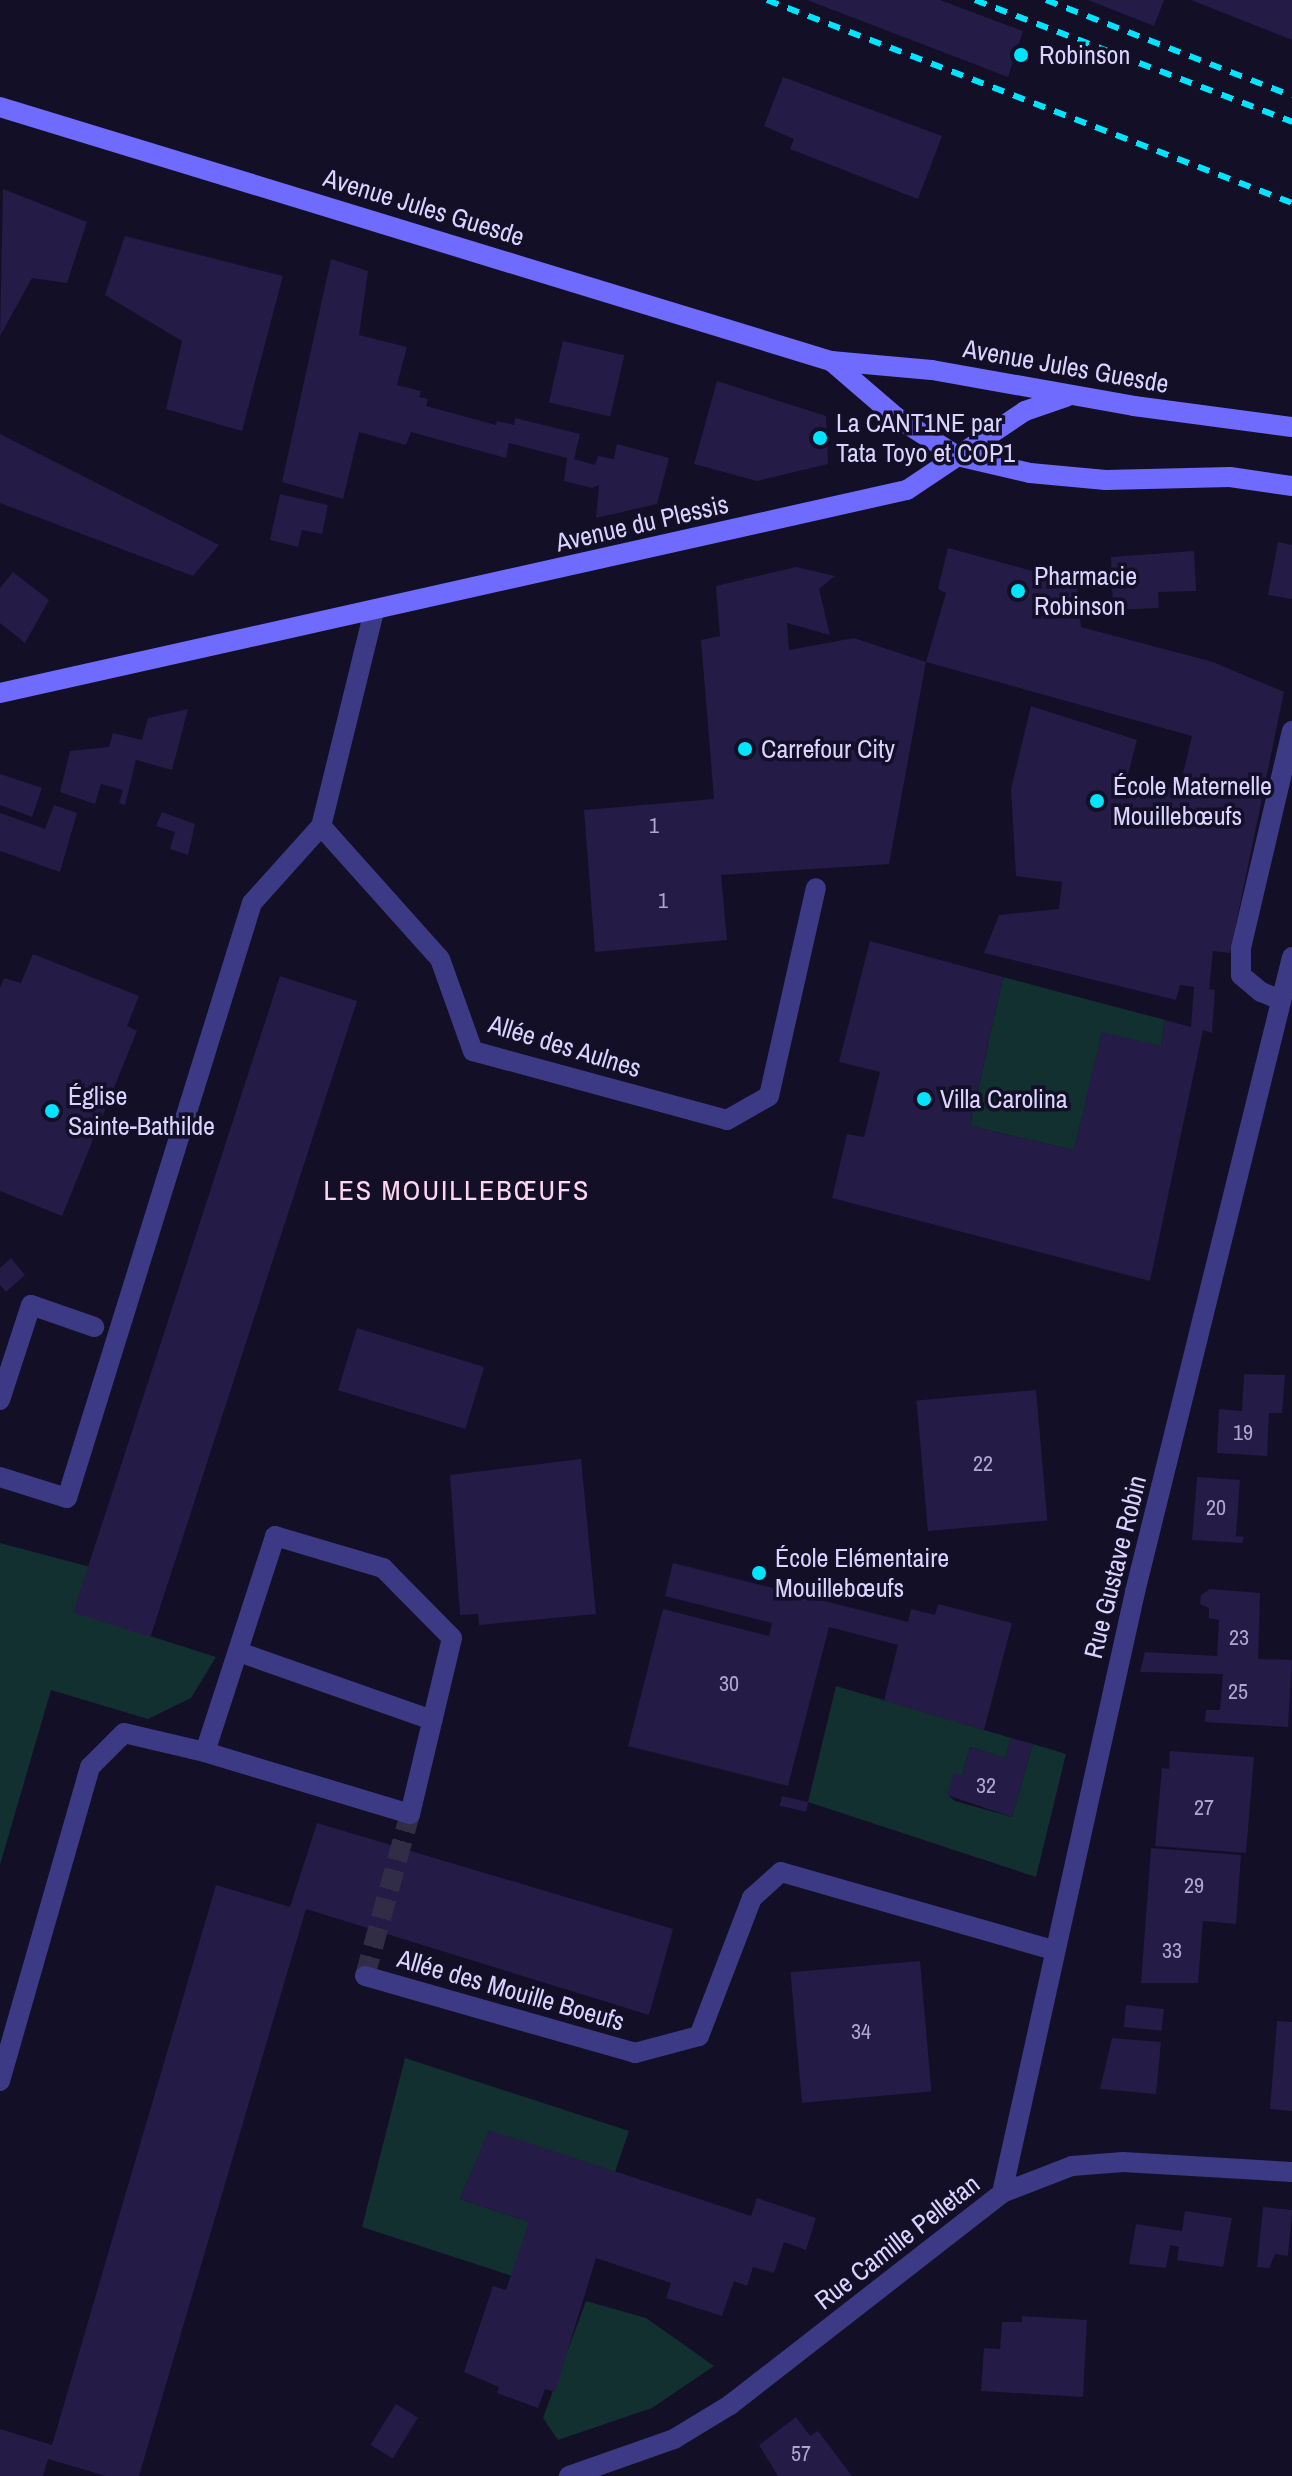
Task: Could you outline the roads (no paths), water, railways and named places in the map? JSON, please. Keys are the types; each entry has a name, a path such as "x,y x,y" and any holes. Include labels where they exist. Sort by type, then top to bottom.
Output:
{"main road":[{"name":"Avenue Jules Guesde","path":"0,107 831,361 932,370 1069,395 1292,427"},
{"name":"Avenue Jules Guesde","path":"831,361 896,417 957,456"},
{"name":"Avenue du Plessis","path":"0,693 907,490 1025,411 1069,395"},
{"path":"957,456 1030,473 1106,480 1230,477 1292,486"}],"street":[{"path":"0,1477 67,1498 252,903 321,826 374,611"},
{"path":"1281,1000 1261,992 1241,975 1241,948 1292,731"},
{"name":"Allée des Aulnes","path":"321,826 440,959 473,1051 727,1120 769,1096 816,888"},
{"name":"Rue Gustave Robin","path":"1002,2193 1053,1950 1135,1592 1292,957"},
{"path":"0,1400 31,1305 94,1327"},
{"path":"0,2081 90,1767 124,1733 205,1752 410,1814 452,1638 383,1568 275,1536 205,1752"},
{"path":"239,1652 432,1720"},
{"name":"Allée des Mouille Boeufs","path":"365,1976 635,2053 699,2036 752,1898 781,1872 1053,1950"},
{"name":"Rue Camille Pelletan","path":"569,2476 674,2439 730,2405 1002,2193 1072,2166 1123,2162 1292,2172"}],"tunnel":[{"path":"365,1976 410,1814"}],"railway":[{"path":"767,0 1292,203"},
{"path":"975,0 1292,122"},
{"path":"1046,0 1292,96"}],"place":[{"name":"Robinson","path":"1021,55"},
{"name":"La CANT1NE par Tata Toyo et COP1","path":"820,438"},
{"name":"Pharmacie Robinson","path":"1018,591"},
{"name":"Carrefour City","path":"745,749"},
{"name":"École Maternelle Mouillebœufs","path":"1097,801"},
{"name":"Villa Carolina","path":"924,1099"},
{"name":"Église Sainte-Bathilde","path":"52,1111"},
{"name":"École Elémentaire Mouillebœufs","path":"759,1573"}],"district":[{"name":"LES MOUILLEBŒUFS","path":"457,1190"}]}
